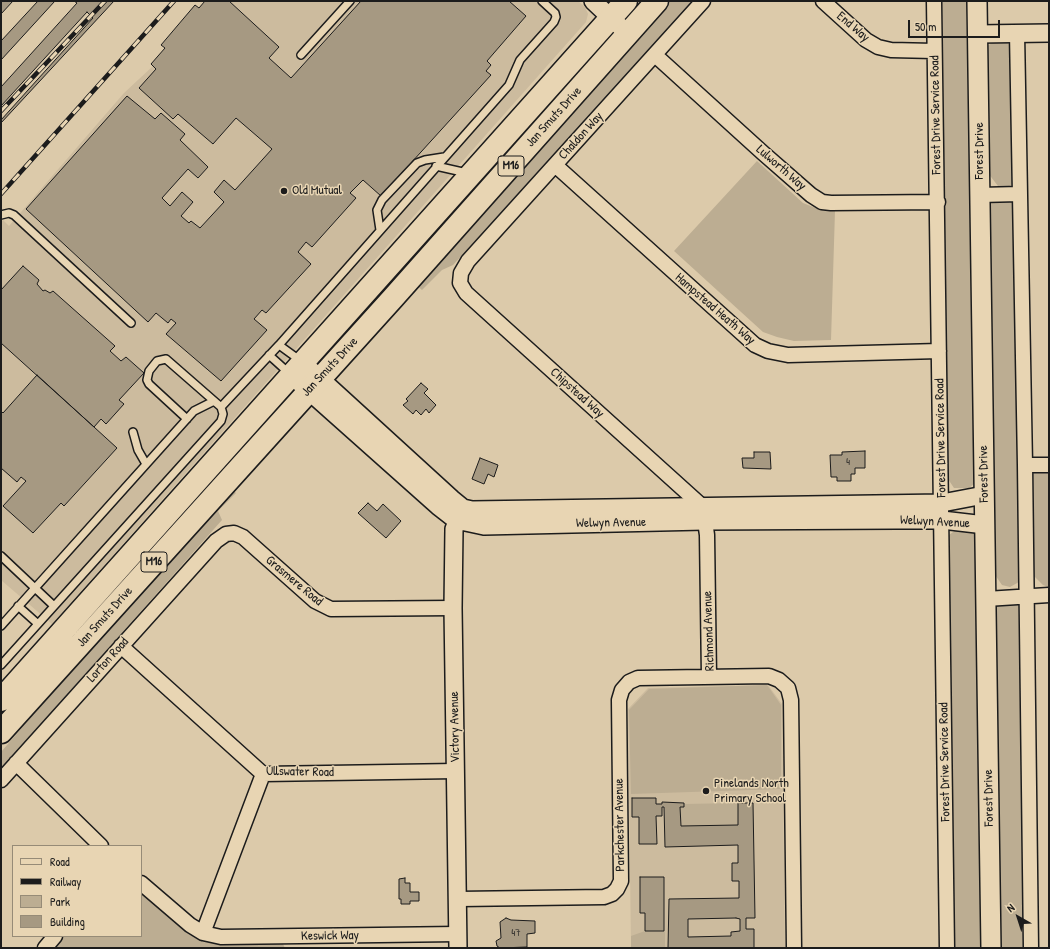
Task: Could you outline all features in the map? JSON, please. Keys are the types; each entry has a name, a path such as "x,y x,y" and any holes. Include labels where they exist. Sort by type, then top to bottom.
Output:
{"main road":[{"name":"Jan Smuts Drive","path":"1,732 658,1"},
{"name":"Forest Drive","path":"977,1 991,948"},
{"name":"Jan Smuts Drive","path":"1,700 621,6"}],"street":[{"path":"593,1 621,6 634,26"},
{"name":"Chaldon Way","path":"461,273 468,261 655,56 703,1"},
{"name":"End Way","path":"822,1 866,40 878,47 891,50 934,51"},
{"name":"Forest Drive Service Road","path":"934,1 938,202 947,948"},
{"path":"978,34 1049,33"},
{"path":"1017,34 1025,465 1030,948"},
{"name":"Lulworth Way","path":"655,56 768,158 811,195 822,202 938,202"},
{"name":"Hampstead Heath Way","path":"555,165 755,345 768,351 788,354 939,351"},
{"path":"980,195 1019,194"},
{"name":"Chipstead Way","path":"461,273 460,283 466,293 704,514"},
{"name":"Welwyn Avenue","path":"297,369 460,514 484,526 704,514"},
{"path":"1025,465 1049,465"},
{"name":"Welwyn Avenue","path":"818,513 942,503 984,495"},
{"name":"Welwyn Avenue","path":"460,514 482,510 704,514 818,513 942,520 985,525"},
{"name":"Victory Avenue","path":"458,941 453,608 454,529 460,514"},
{"name":"Richmond Avenue","path":"704,514 707,535 709,677 769,676 779,680 788,688 791,700 791,920 794,948"},
{"path":"454,547 465,533 484,526"},
{"name":"Grasmere Road","path":"216,541 226,534 234,533 243,537 315,601 331,609 453,608"},
{"name":"Lorton Road","path":"1,780 216,541"},
{"path":"986,599 1026,595 1049,595"},
{"name":"Ullswater Road","path":"121,646 263,774 456,771"},
{"name":"Parkchester Avenue","path":"458,899 604,897 612,894 617,889 626,874 619,700 622,690 629,682 638,678 709,677"},
{"path":"16,763 100,845"},
{"path":"202,933 263,774"},
{"name":"Keswick Way","path":"142,884 190,925 202,933 221,937 289,942 458,941"},
{"path":"44,948 54,937"}],"lane":[{"path":"301,55 350,1"},
{"path":"221,407 279,345 508,85 520,60 554,22 556,13 542,1"},
{"path":"380,230 377,210 382,200 417,163 444,157"},
{"path":"436,166 472,174"},
{"path":"1,215 9,213 14,215 131,323"},
{"path":"279,345 297,369"},
{"path":"269,355 297,369"},
{"path":"1,665 221,421 223,414 221,407 171,361 166,359 157,361 149,371 147,380 187,419"},
{"path":"1,626 187,419 202,406 214,401"},
{"path":"133,432 138,450 146,464"},
{"path":"1,556 54,606"},
{"path":"18,606 38,624"}],"shaded area":[{"path":"212,1 578,1 585,7 588,14 586,22 52,624 1,580 1,222 3,220 9,226 124,93 153,66"},
{"name":"Pinelands North Primary School","path":"768,685 782,704 785,948 631,948 628,709 648,688"}],"green space":[{"path":"664,1 693,1 552,158 453,265 442,270 422,290 415,284"},
{"path":"942,1 966,1 968,101 974,176 977,476 975,483 969,488 954,488 946,476"},
{"path":"994,42 1006,42 1011,46 1013,184 1008,187 998,186 988,173 983,52 987,46"},
{"path":"757,161 803,203 818,209 835,211 831,340 794,341 763,332 674,251"},
{"path":"1007,199 1013,202 1016,208 1022,575 1019,582 1010,587 1002,585 993,572 989,205 993,200"},
{"path":"1049,465 1048,587 1043,585 1032,574 1030,477 1036,471"},
{"path":"230,487 236,493 218,511 222,520 1,769 1,752"},
{"path":"960,527 973,530 978,536 982,948 953,948 949,535"},
{"path":"1014,602 1018,605 1022,613 1027,948 998,948 995,607 1001,603"},
{"path":"767,685 781,705 781,789 631,794 629,710 649,689"},
{"path":"738,803 738,825 681,826 680,807 684,804"},
{"path":"142,886 193,931 282,942 285,948 52,948 61,937 142,937"},
{"path":"645,931 665,931 665,948 631,948 631,936"}],"building":[{"path":"1,1 114,1 1,123"},
{"path":"13,1 38,1 1,41 1,14"},
{"path":"55,1 74,1 77,3 1,87 1,60"},
{"name":"Old Mutual","path":"205,1 229,1 279,47 269,58 291,78 361,1 509,1 526,16 487,61 491,65 486,71 491,75 381,196 363,180 350,193 356,198 312,247 306,242 298,252 311,264 266,313 262,310 254,319 267,330 221,381 166,334 176,323 171,319 168,323 156,313 148,322 26,209 127,96 155,119 161,113 185,134 180,140 208,167 198,178 188,169 162,198 170,206 182,192 193,202 181,216 189,223 191,221 200,228 224,202 214,192 224,180 235,190 272,149 236,118 213,144 178,114 173,119 139,88 156,69 151,64 165,48 161,45 195,5 199,8"},
{"path":"87,12 93,18 1,120 1,106"},
{"path":"23,266 39,280 37,284 43,291 45,290 50,293 53,291 115,346 110,351 121,361 126,357 144,373 119,400 124,404 106,424 101,419 94,427 1,343 1,290"},
{"path":"37,375 117,448 64,506 61,503 33,533 3,506 26,481 21,477 17,482 1,468 1,411 3,413"},
{"path":"421,383 428,389 424,393 436,405 429,413 426,409 421,415 416,410 413,414 403,405 408,401 406,399"},
{"path":"865,451 865,468 855,468 855,474 851,474 851,481 837,481 837,477 831,477 830,455 842,455 842,452"},
{"path":"754,452 770,452 771,469 743,468 742,458 754,458"},
{"path":"480,458 498,465 494,477 488,474 484,484 472,479"},
{"path":"368,503 377,511 383,504 401,521 386,538 358,513"},
{"path":"632,798 656,798 656,804 662,804 662,802 684,803 684,807 680,807 681,826 738,825 738,803 753,803 755,918 746,918 746,929 754,929 754,948 668,948 669,899 739,898 739,881 732,881 732,863 738,863 738,845 665,847 664,807 662,807 662,816 656,816 657,844 639,844 639,817 632,817","holes":["688,919 740,919 740,931 731,932 731,936 688,937"]},
{"path":"640,877 664,877 664,931 645,931 645,913 640,913"},
{"path":"405,878 405,883 410,883 410,892 419,892 419,901 410,901 410,904 401,904 401,899 399,899 399,879"},
{"path":"506,918 511,920 535,921 535,933 527,934 527,947 500,948 497,946 496,941 501,938 500,922"}],"railway":[{"path":"1,111 105,1"},
{"path":"1,194 174,1"}],"place":[{"name":"Old Mutual","path":"284,191"},
{"name":"Pinelands North Primary School","path":"706,791"}]}
